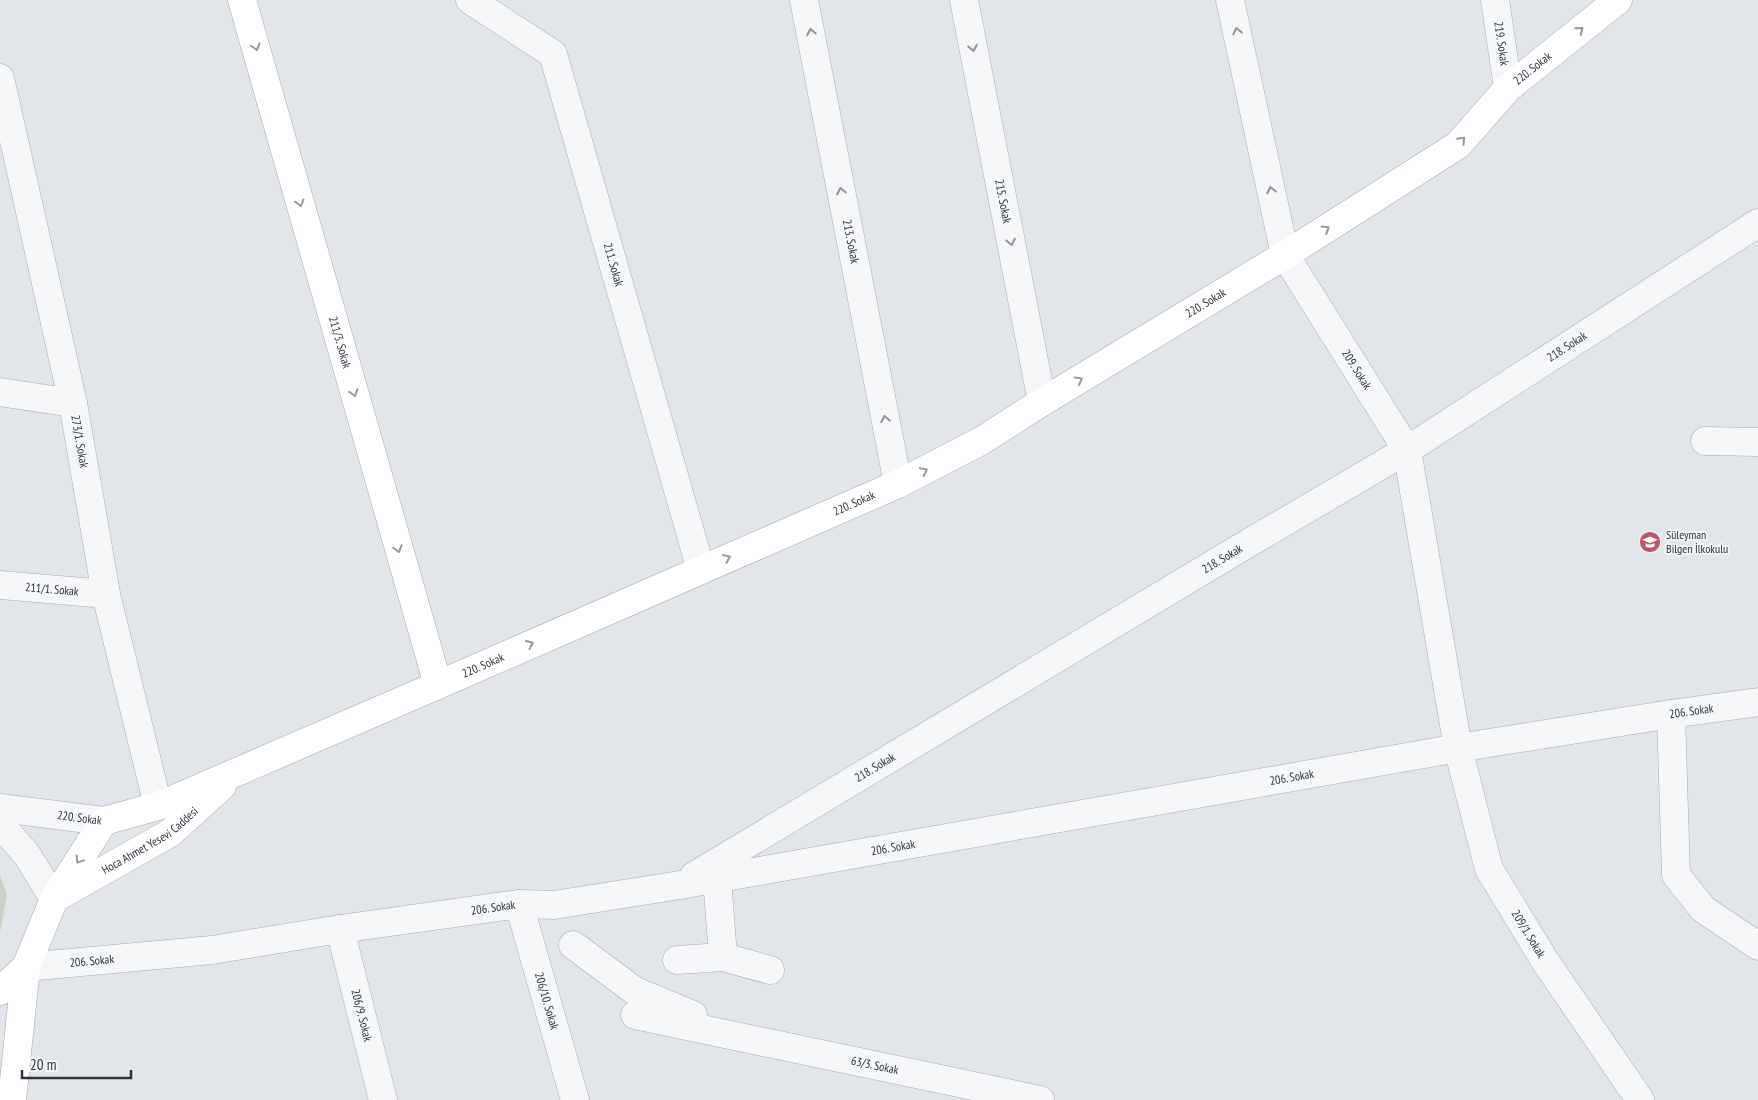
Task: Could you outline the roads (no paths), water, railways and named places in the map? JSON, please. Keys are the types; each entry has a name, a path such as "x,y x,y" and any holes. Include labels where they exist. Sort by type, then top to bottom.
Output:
{"main road":[{"name":"211/3. Sokak","path":"242,0 438,685"},
{"name":"220. Sokak","path":"104,821 158,806 438,685 898,484 981,441 1285,255 1458,145 1508,88 1618,0"},
{"name":"Hoca Ahmet Yesevi Caddesi","path":"54,899 170,833 238,771"},
{"path":"12,1100 26,967 54,899 104,821"},
{"path":"0,991 26,967"}],"street":[{"name":"211. Sokak","path":"470,0 553,54 701,570"},
{"name":"213. Sokak","path":"804,0 898,484"},
{"name":"215. Sokak","path":"964,0 1042,402"},
{"name":"209. Sokak","path":"1230,0 1285,255 1407,450 1458,748"},
{"name":"219. Sokak","path":"1495,0 1508,88"},
{"name":"273/1. Sokak","path":"0,78 11,174 73,403 106,594 158,806"},
{"name":"218. Sokak","path":"680,885 1407,450 1758,223"},
{"path":"0,392 73,403"},
{"path":"1705,441 1758,442"},
{"name":"211/1. Sokak","path":"0,585 106,594"},
{"name":"206. Sokak","path":"26,967 212,950 340,929 519,904 554,905 680,885 1458,748 1758,702"},
{"path":"1671,714 1676,875 1703,909 1758,946"},
{"name":"209/1. Sokak","path":"1458,748 1489,869 1545,961 1640,1100"},
{"name":"220. Sokak","path":"0,808 104,821"},
{"path":"0,824 26,855 54,899"},
{"path":"717,878 723,957"},
{"name":"206/10. Sokak","path":"519,904 575,1100"},
{"name":"206/9. Sokak","path":"340,929 377,1099"},
{"path":"573,945 635,991 697,1016 709,1032"},
{"path":"677,960 723,957 770,970"},
{"name":"63/3. Sokak","path":"635,1015 1040,1100"}],"place":[{"name":"Süleyman Bilgen İlkokulu","path":"1650,542"}]}
